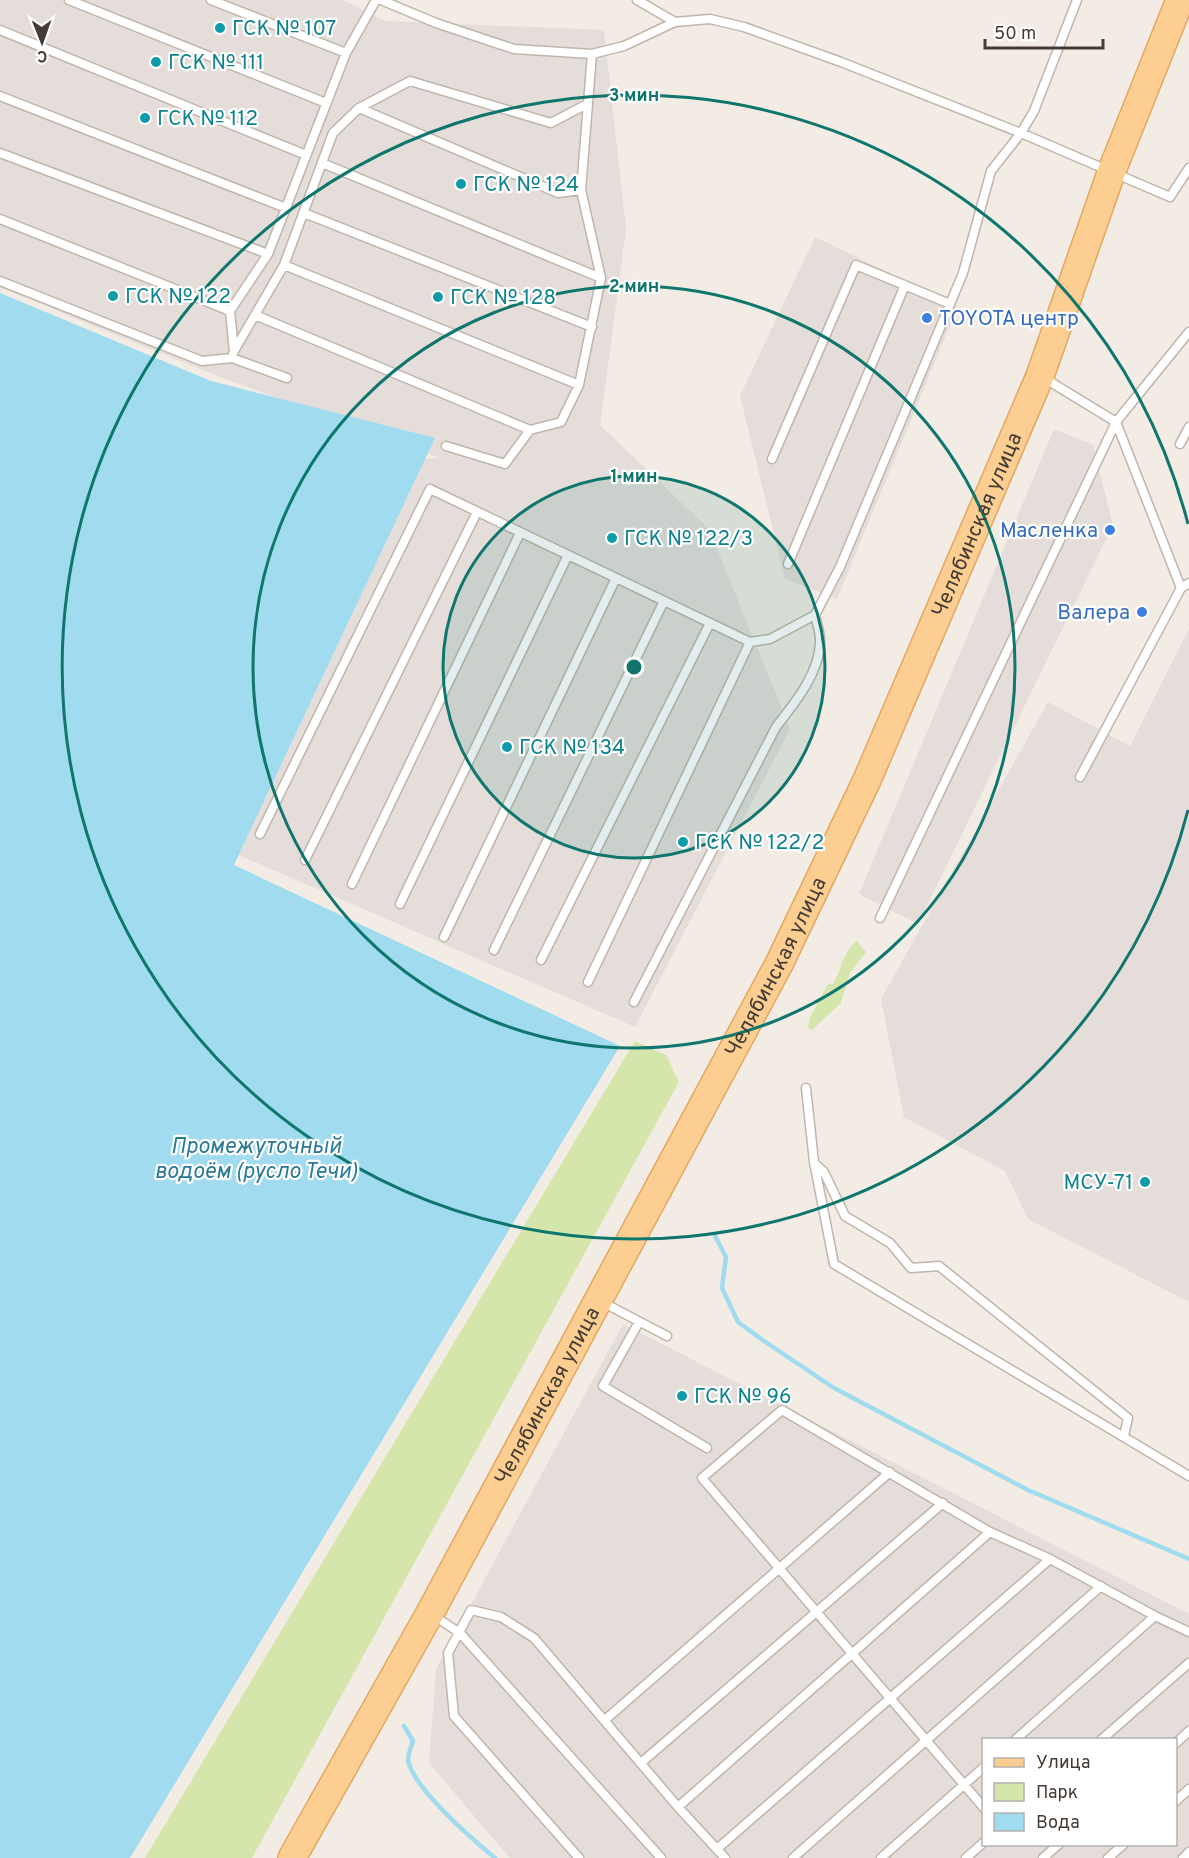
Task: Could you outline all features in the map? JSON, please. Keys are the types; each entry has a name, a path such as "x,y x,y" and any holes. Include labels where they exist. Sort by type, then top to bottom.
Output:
{"main road":[{"name":"Челябинская улица","path":"292,1858 430,1613 599,1301 692,1123 779,964 816,888 867,780 1040,376 1111,173 1180,0"}],"lane":[{"path":"69,0 326,103"},
{"path":"212,0 346,53"},
{"path":"233,354 230,312 268,254 346,53 376,0"},
{"path":"381,0 436,23 514,49 592,54 624,46 675,22 710,19 744,27 1021,133 1170,197 1189,168"},
{"path":"637,0 675,22"},
{"path":"260,834 430,489 750,642 770,639 815,615 840,567 950,304 974,238 991,171 1021,133 1034,111 1077,0"},
{"path":"0,30 306,155"},
{"path":"255,315 530,430 561,422 579,385 601,278 581,190 592,54"},
{"path":"233,354 284,266 333,133 359,108 410,81 551,123 587,104"},
{"path":"0,96 286,208"},
{"path":"359,108 558,193 581,190"},
{"path":"0,153 268,254"},
{"path":"322,163 601,278"},
{"path":"303,213 592,327"},
{"path":"0,219 230,312"},
{"path":"772,459 856,265 950,304"},
{"path":"284,266 579,385"},
{"path":"0,281 202,361 233,354 287,378"},
{"path":"788,564 905,285"},
{"path":"880,918 1116,422 1189,332"},
{"path":"1040,376 1116,422 1181,588"},
{"path":"1180,444 1189,427"},
{"path":"446,446 505,464 530,430"},
{"path":"305,860 477,512"},
{"path":"352,884 520,532"},
{"path":"400,904 568,555"},
{"path":"444,937 616,578"},
{"path":"1080,777 1181,588 1189,583"},
{"path":"494,950 664,601"},
{"path":"634,1002 776,727 799,698 812,670 820,644 815,615"},
{"path":"542,960 710,623"},
{"path":"588,982 750,642"},
{"path":"806,1088 814,1162 834,1264 1189,1476"},
{"path":"814,1162 824,1172 845,1216 890,1243 911,1268 939,1266 1128,1418 1124,1436"},
{"path":"599,1301 667,1336"},
{"path":"639,1322 603,1386 707,1448"},
{"path":"982,1806 702,1478 782,1410 990,1532 1050,1559 1189,1632"},
{"path":"606,1719 890,1472"},
{"path":"642,1762 943,1503"},
{"path":"678,1807 990,1532"},
{"path":"717,1849 1050,1559"},
{"path":"793,1858 1101,1586"},
{"path":"579,1858 454,1716 448,1653 471,1610 501,1617 534,1638 606,1719 678,1807 725,1858"},
{"path":"430,1613 459,1633 661,1858"},
{"path":"1017,1738 1155,1616"},
{"path":"1103,1738 1189,1663"},
{"path":"1177,1742 1189,1731"},
{"path":"880,1858 982,1769"},
{"path":"1177,1800 1189,1789"},
{"path":"966,1858 982,1844"},
{"path":"1043,1858 1058,1846"},
{"path":"1108,1858 1123,1846"},
{"path":"1183,1858 1189,1852"}],"shaded area":[{"path":"0,0 343,0 385,21 604,30 626,229 600,425 709,529 790,729 635,1027 239,855 425,459 440,458 218,376 76,319 0,285"},
{"path":"815,237 958,306 837,599 785,579 740,396"},
{"path":"1054,429 1093,445 1113,525 918,924 859,894"},
{"path":"1189,629 1189,1302 1028,1219 1005,1171 904,1117 881,999 1048,702 1130,746"},
{"path":"623,1324 1189,1614 1189,1858 510,1858 429,1763 436,1669"}],"green space":[{"path":"857,941 866,952 850,973 841,1003 812,1030 808,1028 810,1017 828,984 833,984 846,954"},
{"path":"635,1041 666,1055 679,1082 252,1858 145,1858"}],"water":[{"name":"Промежуточный водоём (русло Течи)","path":"0,293 211,381 435,438 234,865 620,1046 130,1858 0,1858"}],"waterway":[{"path":"715,1236 726,1257 722,1288 738,1322 764,1341 834,1388 1028,1490 1189,1559"},
{"path":"404,1726 413,1741 408,1760 420,1784 472,1839 495,1858"}],"place":[{"name":"ГСК № 107","path":"220,28"},
{"name":"ГСК № 111","path":"156,62"},
{"name":"ГСК № 112","path":"145,118"},
{"name":"ГСК № 124","path":"461,184"},
{"name":"ГСК № 122","path":"113,296"},
{"name":"ГСК № 128","path":"438,297"},
{"name":"TOYOTA центр","path":"927,318"},
{"name":"Масленка","path":"1110,530"},
{"name":"ГСК № 122/3","path":"612,538"},
{"name":"Валера","path":"1142,612"},
{"name":"ГСК № 134","path":"507,747"},
{"name":"ГСК № 122/2","path":"683,842"},
{"name":"МСУ-71","path":"1145,1182"},
{"name":"ГСК № 96","path":"682,1396"}]}
